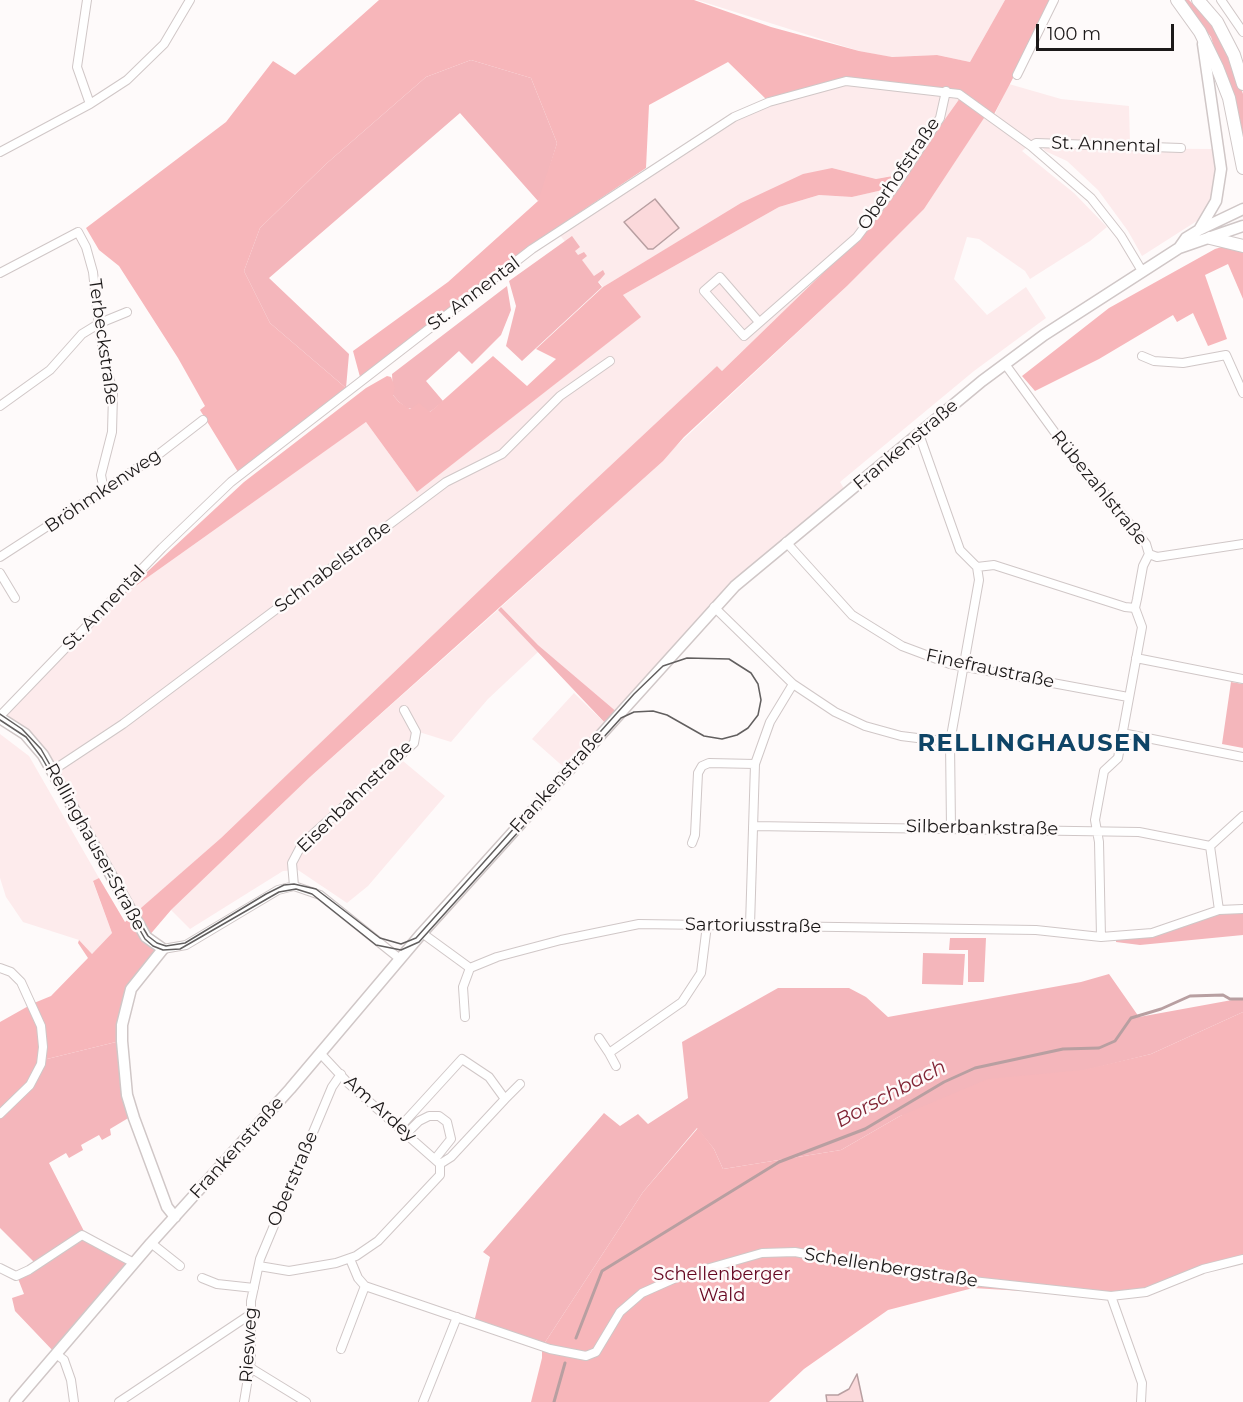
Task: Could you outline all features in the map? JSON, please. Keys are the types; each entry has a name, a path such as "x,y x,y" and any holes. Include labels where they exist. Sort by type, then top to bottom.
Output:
{"main road":[{"path":"1177,0 1200,32 1229,98 1243,168"},
{"path":"1198,0 1217,22 1234,55 1243,84"},
{"path":"1199,230 1216,201 1221,169 1200,32"},
{"name":"Frankenstraße","path":"1179,248 1186,238 1199,230 1243,209"},
{"name":"Frankenstraße","path":"15,1402 422,933 714,607 786,542 1005,364 1074,315 1179,248 1243,226"},
{"path":"1210,238 1243,246"},
{"name":"Rellinghauser Straße","path":"0,717 35,744 146,938 164,949"},
{"path":"164,949 131,989 122,1025 122,1041 127,1095 166,1207 175,1217"}],"street":[{"path":"87,0 77,67 90,104"},
{"path":"0,152 90,104 128,80 152,57 174,30 190,0"},
{"path":"1017,75 1054,0"},
{"path":"1221,0 1243,32"},
{"name":"St. Annental","path":"0,717 162,548 231,482 501,273 651,170 734,117 820,86 860,81 946,91 967,98 1032,146 1092,198 1121,236 1142,271"},
{"name":"Oberhofstraße","path":"759,322 720,277 704,291 744,336 857,237 940,118 946,91"},
{"name":"St. Annental","path":"1032,146 1036,143 1181,148"},
{"name":"Terbeckstraße","path":"0,273 78,232 91,259 114,411 112,432 102,468 104,491"},
{"path":"0,405 50,370 82,334 100,323 127,312"},
{"path":"1142,356 1154,361 1183,363 1226,355 1243,393"},
{"name":"Schnabelstraße","path":"52,771 123,724 446,482 502,454 560,396 610,361"},
{"name":"Rübezahlstraße","path":"1005,364 1088,478 1095,481 1146,544 1149,554 1143,566 1136,608 1142,621 1118,758 1104,771 1095,820 1101,937"},
{"name":"Bröhmkenweg","path":"0,557 159,454 203,420"},
{"path":"919,434 960,550 977,567 979,590 950,742 951,828"},
{"name":"Finefraustraße","path":"786,542 836,601 873,631 919,654 965,666 1128,698"},
{"path":"1149,554 1157,557 1243,544"},
{"path":"977,567 994,565 1136,608"},
{"path":"0,573 15,598"},
{"path":"714,607 793,684 835,712 865,726 901,736 950,742"},
{"path":"1136,658 1243,679"},
{"path":"750,925 755,764 770,722 793,684"},
{"name":"Eisenbahnstraße","path":"294,886 292,863 302,844 414,743 416,732 405,710"},
{"path":"1122,734 1243,757"},
{"path":"692,843 695,835 698,773 702,766 709,763 755,764"},
{"path":"1218,910 1210,846 1243,816"},
{"name":"Silberbankstraße","path":"753,826 1139,832 1210,846"},
{"path":"164,949 186,945 278,890 294,886 320,895 400,959"},
{"name":"Sartoriusstraße","path":"470,968 497,957 609,928 655,923 1036,930 1101,937 1152,933 1218,910 1243,909"},
{"path":"609,1053 674,1010 693,988 705,958 707,925"},
{"path":"422,933 470,968 463,987 465,1017"},
{"path":"0,968 10,972 21,982 33,1004 41,1026 44,1047 41,1064 30,1085 0,1114"},
{"path":"599,1038 616,1066"},
{"name":"Am Ardey","path":"320,1053 437,1162"},
{"path":"403,1131 462,1059 489,1077 505,1099"},
{"name":"Oberstraße","path":"254,1288 259,1266 332,1087 341,1074"},
{"path":"437,1162 451,1157 520,1084"},
{"path":"259,1266 289,1271 350,1259 378,1241 440,1174 437,1162 451,1139 447,1122 439,1116 429,1116 403,1131"},
{"path":"0,1268 16,1276 30,1270 82,1235 134,1263"},
{"path":"151,1243 180,1266"},
{"name":"Schellenbergstraße","path":"365,1286 550,1348 586,1356 596,1352 620,1312 642,1293 694,1271 778,1251 982,1284 1111,1296 1146,1292 1203,1269 1243,1259"},
{"path":"341,1349 365,1286 358,1278 350,1259"},
{"path":"202,1278 217,1284 254,1288"},
{"name":"Riesweg","path":"244,1402 249,1367 254,1288"},
{"path":"1111,1296 1142,1383 1141,1402"},
{"path":"119,1402 251,1314"},
{"path":"423,1402 458,1317"},
{"path":"56,1354 64,1360 71,1380 74,1402"},
{"path":"249,1367 306,1402"}],"shaded area":[{"path":"697,0 1005,0 970,62 937,55 890,57 859,51"},
{"path":"1182,0 1189,0 1211,22 1231,55 1243,94 1243,144 1211,37"},
{"path":"471,60 531,78 557,143 541,196 538,201 460,113 269,278 349,354 346,388 270,323 244,271 260,228 326,164 426,77"},
{"path":"846,82 960,98 881,209 827,269 722,371 717,366 221,838 135,914 44,754 1,716 112,600 366,422 417,492 640,317 623,295 779,207 819,195 852,197 887,189 896,175 876,179 832,168 681,240 603,287 558,233 734,118 769,103"},
{"path":"1009,84 1061,99 1129,106 1130,144 1034,141 1022,151 1074,193 1107,227 1090,241 1030,279 1025,271 979,239 967,237 954,279 987,315 1026,287 1046,318 974,371 840,482 847,493 758,564 618,713 538,645 501,607 847,286 924,209 986,114 993,118"},
{"path":"1043,148 1216,149 1217,169 1211,198 1200,219 1142,256 1128,231 1098,190 1067,161"},
{"path":"655,199 679,228 653,249 648,249 624,222"},
{"path":"572,236 580,247 575,251 578,255 584,252 587,256 582,260 594,276 603,270 605,274 598,282 602,287 522,361 506,346 516,306 509,281"},
{"path":"507,286 511,310 501,335 472,364 459,351 426,381 443,401 430,412 407,408 399,402 393,395 392,374"},
{"path":"501,607 538,645 618,713 607,725 498,610"},
{"path":"498,610 538,652 488,699 451,742 419,732 417,744 403,761 445,796 368,886 347,903 298,870 283,871 190,929 171,910 310,777"},
{"path":"1231,682 1243,684 1243,748 1222,744"},
{"path":"574,693 607,725 567,770 532,739"},
{"path":"0,734 29,756 99,878 93,882 112,933 92,954 79,940 23,922 6,897 0,878"},
{"path":"1243,913 1243,935 1140,945 1116,942 1116,937 1155,935 1215,914"},
{"path":"950,938 986,938 984,982 968,982 968,950 949,950"},
{"path":"923,953 965,954 963,985 922,984"},
{"path":"1109,974 1139,1017 1243,998 1243,1012 1151,1054 900,1116 841,1150 723,1169 714,1149 697,1128 643,1192 542,1347 474,1322 490,1257 483,1252 604,1113 620,1126 638,1114 648,1124 688,1098 682,1042 778,988 849,988 866,997 888,1017 1081,982"},
{"path":"120,1041 130,1117 110,1129 111,1135 102,1140 99,1135 81,1145 83,1150 69,1158 66,1153 49,1163 87,1237 133,1263 55,1353 15,1311 12,1298 24,1294 17,1276 38,1266 0,1228 0,1114 43,1060"},
{"path":"857,1374 863,1402 827,1402 826,1395 838,1395 849,1389"}],"green space":[{"path":"379,0 694,0 771,27 859,51 892,57 937,55 970,62 1005,0 1054,0 992,118 986,115 924,209 847,286 684,437 663,461 310,777 171,910 148,937 162,947 140,974 120,1041 43,1060 34,1003 51,996 88,958 78,943 79,940 92,954 112,933 93,881 99,878 125,922 221,838 577,497 717,366 722,371 857,239 960,98 860,80 769,102 728,62 649,105 646,168 531,245 360,377 353,351 448,282 538,201 557,143 531,78 471,60 426,77 326,164 260,228 244,271 270,323 346,388 238,472 200,410 205,406 178,358 119,266 99,250 86,228 226,122 273,61 295,75"},
{"path":"832,168 876,179 898,175 887,189 852,197 819,195 779,207 623,295 641,317 417,492 366,422 120,597 244,482 366,388 387,376 391,377 395,387 393,395 399,402 410,409 419,403 430,412 493,356 527,386 556,359 536,349 603,287 741,203 803,174"},
{"path":"1228,245 1243,251 1243,299 1228,264 1205,275 1227,339 1208,346 1193,313 1177,322 1173,315 1099,359 1035,391 1022,376 1109,308 1215,249"},
{"path":"32,1004 40,1026 42,1059 29,1085 0,1113 0,1022"},
{"name":"Schellenberger Wald","path":"1243,1012 1243,1258 1148,1290 1105,1296 973,1288 888,1310 804,1369 769,1402 531,1402 542,1358 542,1347 643,1192 698,1128 714,1149 723,1169 841,1150 900,1116 988,1079 1083,1070 1151,1054"}],"waterway":[{"name":"Borschbach","path":"576,1338 602,1271 779,1162 865,1129 944,1082 975,1068 1063,1049 1099,1048 1115,1041 1131,1018 1161,1009 1190,996 1223,995 1230,999 1243,999"},
{"path":"554,1402 565,1363"}],"tram line":[{"path":"0,714 22,729 41,749 148,936 157,943 166,946 185,943 266,894 284,885 294,884 316,889 380,938 401,944 416,938 634,694 663,666 687,658 729,659 751,673 758,684 761,700 758,715 748,728 737,735 722,739 704,736 667,715 653,711 634,712 621,718 419,942 401,950 376,945 312,894 296,889 279,892 180,949 163,950 153,946 145,939 42,758 26,737 0,720"}],"district":[{"name":"RELLINGHAUSEN","path":"1035,744"}]}
